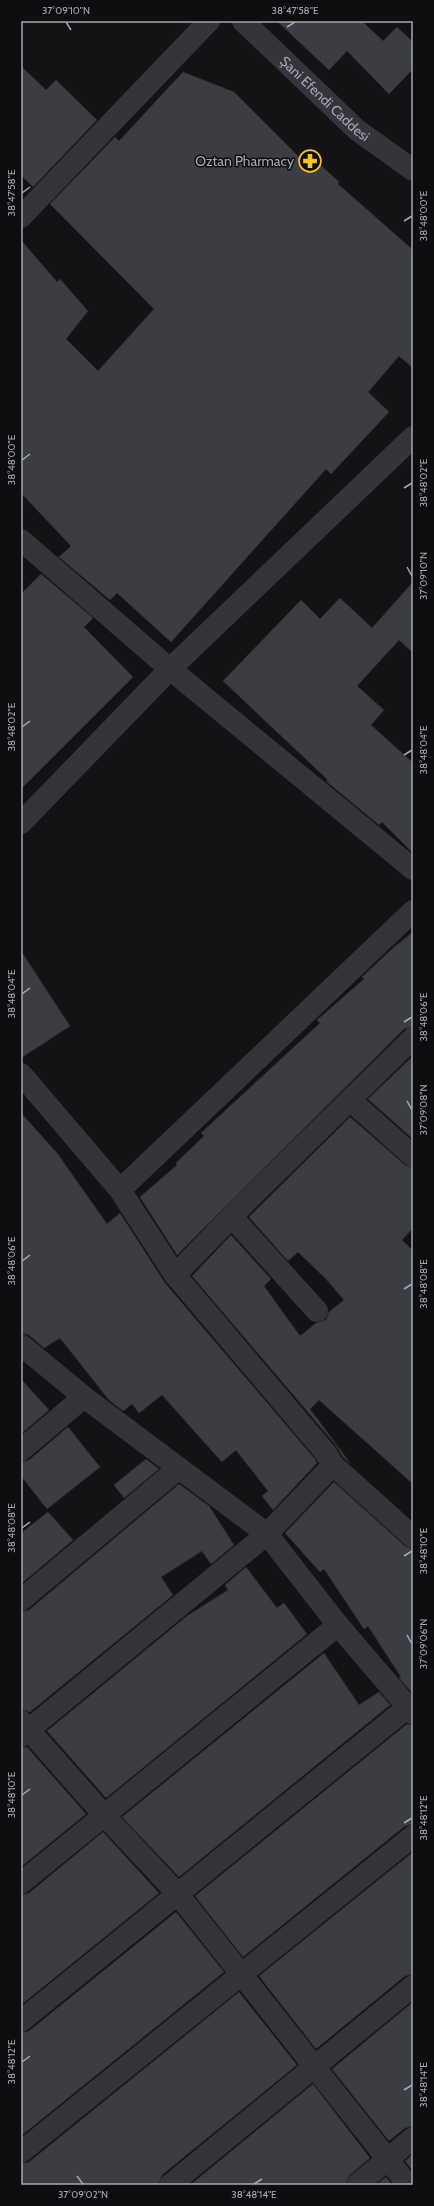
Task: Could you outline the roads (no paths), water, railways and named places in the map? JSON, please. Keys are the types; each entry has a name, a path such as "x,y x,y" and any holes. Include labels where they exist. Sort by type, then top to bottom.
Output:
{"street":[{"path":"21,217 209,21"},
{"name":"Şani Efendi Caddesi","path":"243,21 357,130 413,170"},
{"path":"21,823 170,669 413,437"},
{"path":"21,540 170,669 413,869"},
{"path":"120,1190 413,911"},
{"path":"175,1275 413,1038"},
{"path":"21,1074 120,1190 175,1275 326,1452 333,1465 413,1538"},
{"path":"350,1100 413,1156"},
{"path":"232,1217 317,1311"},
{"path":"21,1345 84,1397 267,1534 338,1625 410,1710 177,1893 21,2021"},
{"path":"21,1450 84,1397"},
{"path":"333,1465 267,1534 23,1729 177,1893 408,2185"},
{"path":"21,1600 179,1468"},
{"path":"21,1883 103,1814 338,1625"},
{"path":"21,2152 413,1836"},
{"path":"170,2185 413,1986"},
{"path":"357,2185 413,2138"}],"place":[{"name":"Oztan Pharmacy","path":"310,161"}]}
